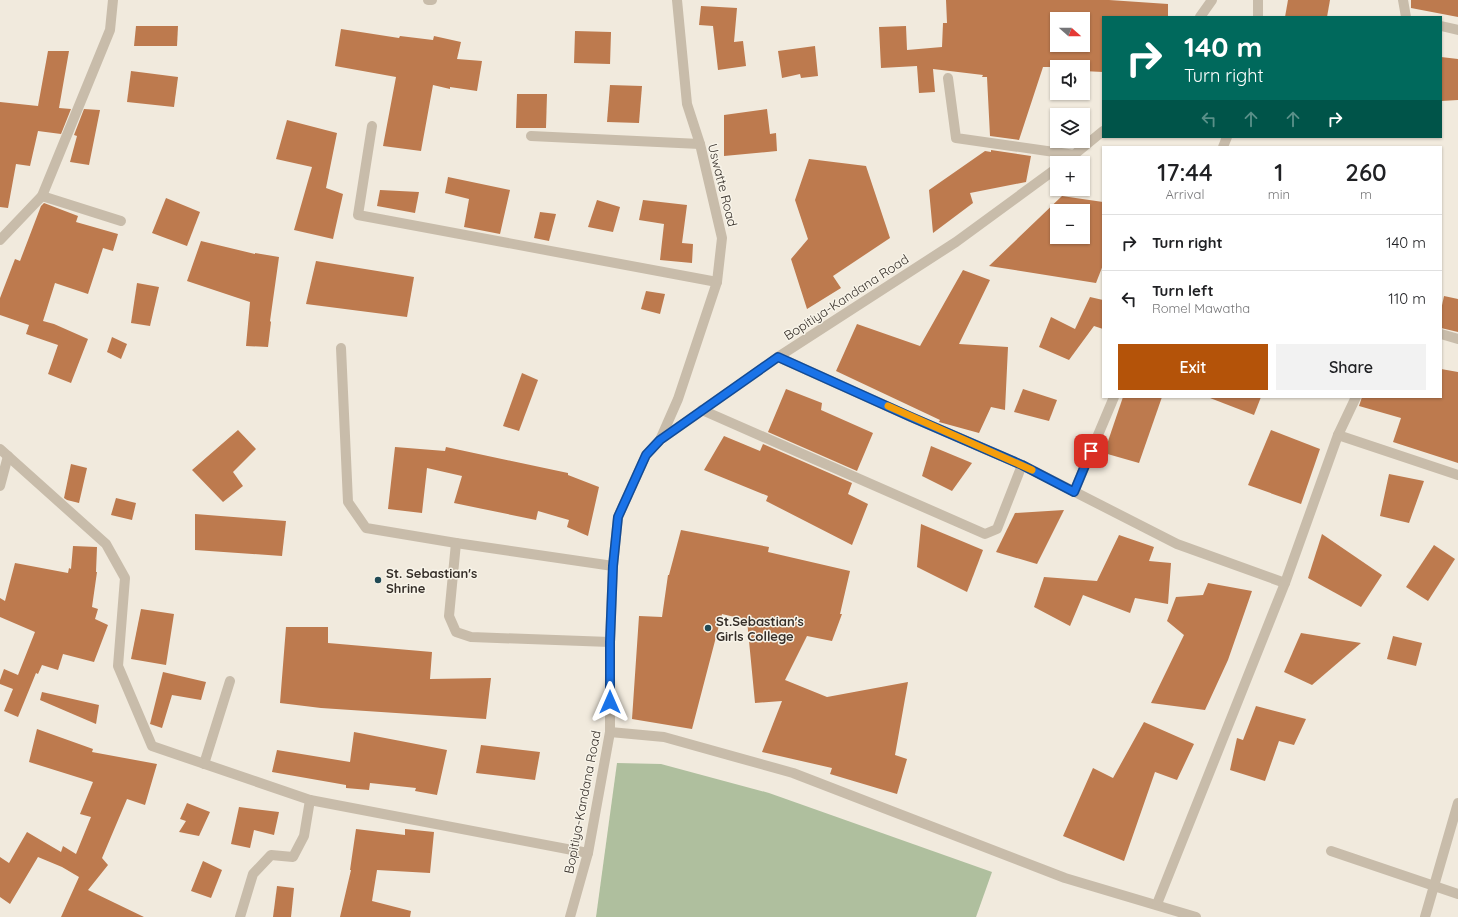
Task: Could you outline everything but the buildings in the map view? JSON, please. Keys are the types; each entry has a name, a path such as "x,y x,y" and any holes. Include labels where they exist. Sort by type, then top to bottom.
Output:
{"street":[{"path":"0,240 42,196 110,30 113,0"},
{"name":"Uswatte Road","path":"660,440 678,399 718,282 722,238 700,144 687,104 677,0"},
{"path":"1201,16 1212,0"},
{"path":"1258,0 1258,16"},
{"path":"1403,0 1406,16"},
{"path":"1442,26 1458,30"},
{"path":"948,78 956,138 1075,155 1102,132"},
{"path":"372,126 358,215 718,282"},
{"path":"531,136 700,144"},
{"name":"Bopitiya-Kandana Road","path":"570,917 588,853 610,732 610,642 613,566 618,517 646,455 660,440 702,410 778,357 956,242 1050,173"},
{"path":"42,196 121,221"},
{"path":"1442,334 1458,339"},
{"path":"342,348 348,502 366,528 613,566"},
{"path":"778,357 1022,465 1177,544 1285,583"},
{"path":"1074,492 1114,398"},
{"path":"1157,904 1285,583 1338,435 1356,398"},
{"path":"702,410 985,534 997,529 1022,465"},
{"path":"1338,435 1458,475"},
{"path":"0,486 4,452"},
{"path":"4,452 106,544 125,578 118,666 152,746 310,800 588,853"},
{"path":"456,543 449,616 456,632 471,637 610,642"},
{"path":"204,764 230,682"},
{"path":"610,732 664,737 793,772 1066,878 1157,904 1196,917"},
{"path":"240,917 252,874 271,855 293,857 304,836 310,800"},
{"path":"1425,917 1458,803"},
{"path":"1331,851 1458,894"}],"green space":[{"path":"617,763 661,764 769,793 992,872 976,917 596,917"}],"slow traffic":[{"path":"888,406 1032,470"}],"place":[{"name":"St. Sebastian's Shrine","path":"378,580"},
{"name":"St.Sebastian's Girls College","path":"708,628"}],"route":[{"path":"610,702 610,642 613,566 618,517 646,455 660,440 778,357 1022,465 1074,492 1091,451"}]}
